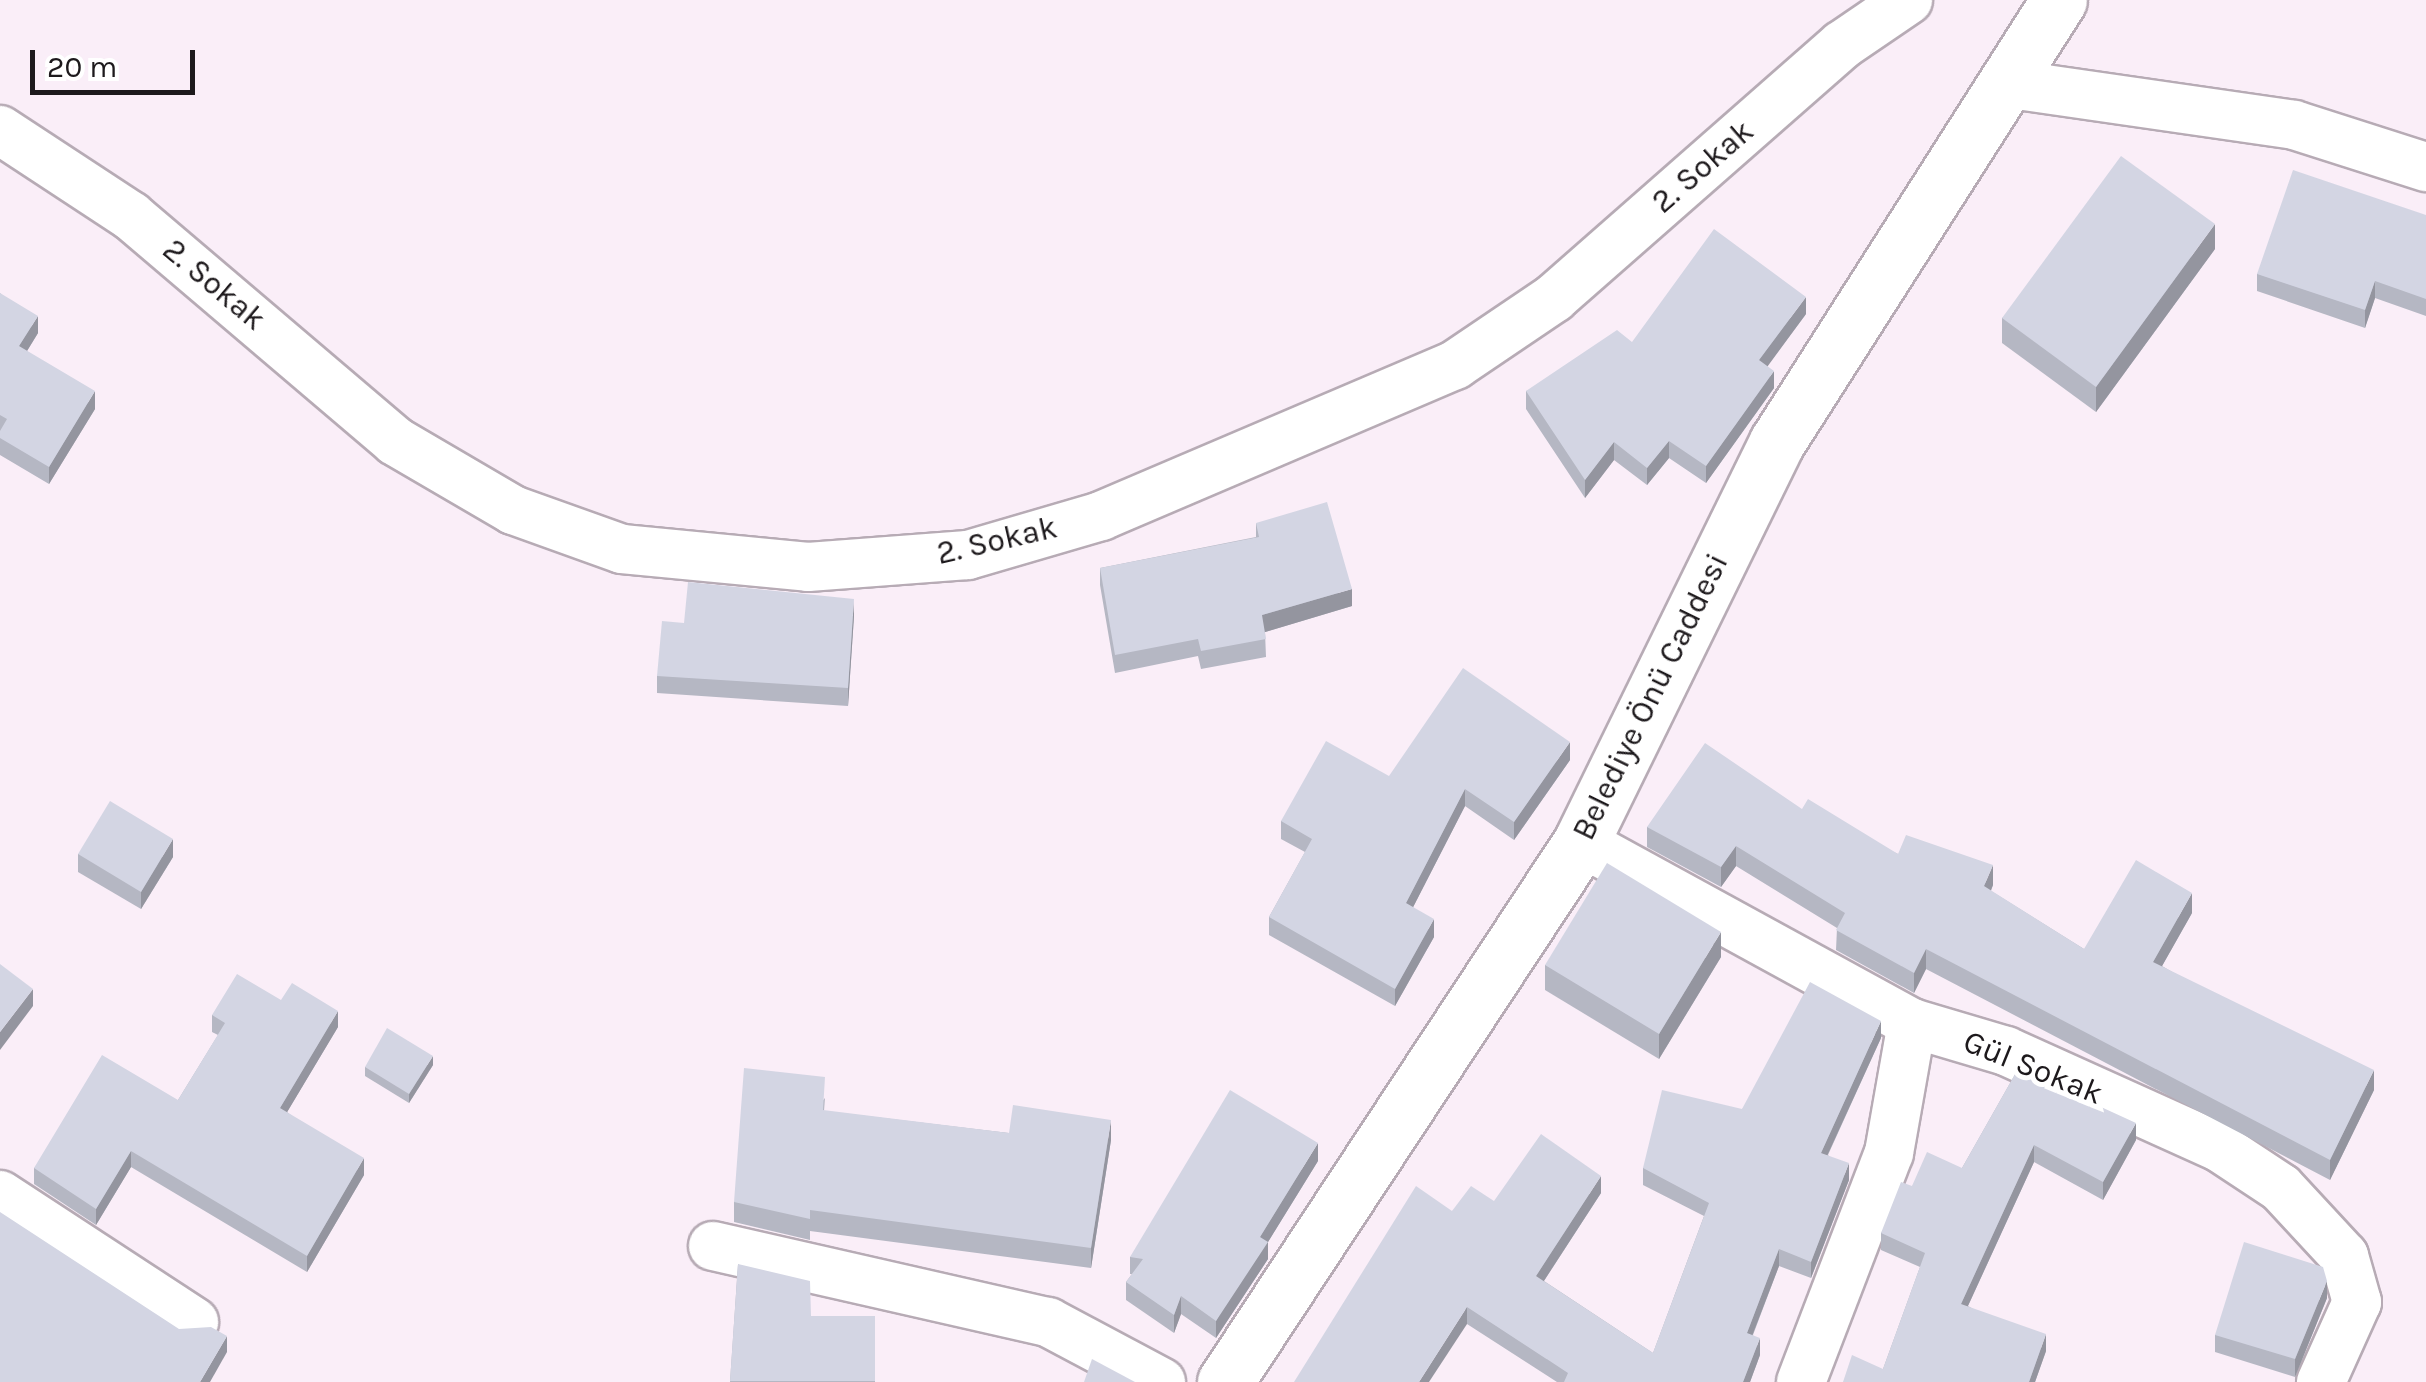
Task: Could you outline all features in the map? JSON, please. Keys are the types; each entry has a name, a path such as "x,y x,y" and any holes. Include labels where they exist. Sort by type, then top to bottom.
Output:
{"street":[{"name":"2. Sokak","path":"0,130 131,216 395,441 513,510 622,549 808,566 968,555 1102,516 1455,365 1554,298 1842,45 1908,0"},
{"name":"Belediye Önü Caddesi","path":"1225,1382 1581,842 1777,442 2010,84 2059,0"},
{"path":"2010,84 2294,125 2426,166"},
{"name":"Gül Sokak","path":"1581,842 1912,1023 2006,1051 2219,1147 2310,1212 2344,1256 2358,1302 2321,1382"},
{"path":"1800,1382 1889,1153 1912,1023"},
{"path":"0,1194 194,1322"},
{"path":"713,1246 1048,1322 1161,1382"}],"building":[{"path":"2121,156 2215,224 2096,387 2002,318"},
{"path":"2293,170 2426,215 2426,299 2375,281 2365,310 2257,274"},
{"path":"1714,229 1806,297 1759,360 1774,371 1706,466 1669,441 1647,468 1614,442 1585,480 1526,391 1617,330 1632,342"},
{"path":"0,293 38,316 19,346 95,391 49,467 0,438 7,419 0,415"},
{"path":"1327,502 1352,589 1262,615 1266,639 1201,651 1198,639 1115,655 1100,568 1259,537 1256,523"},
{"path":"688,582 854,599 848,688 657,676 662,621 684,623"},
{"path":"1463,668 1570,742 1514,822 1465,789 1406,903 1434,919 1395,989 1269,917 1312,839 1281,821 1326,741 1389,776"},
{"path":"1705,743 1802,809 1808,799 1898,854 1906,835 1993,865 1984,886 2084,949 2136,860 2192,893 2153,962 2374,1070 2330,1160 1926,949 1914,973 1836,930 1845,913 1736,846 1721,867 1647,827"},
{"path":"110,801 173,839 141,892 78,854"},
{"path":"1607,863 1721,932 1659,1034 1545,965"},
{"path":"0,964 33,989 0,1032"},
{"path":"237,974 281,1000 292,983 338,1011 280,1108 364,1158 307,1256 131,1151 96,1209 34,1168 102,1055 178,1100 225,1023 212,1015"},
{"path":"1810,982 1881,1021 1821,1153 1849,1163 1811,1262 1779,1249 1747,1333 1760,1338 1743,1382 1564,1382 1568,1373 1467,1307 1419,1382 1294,1382 1416,1186 1452,1211 1471,1186 1494,1201 1541,1134 1601,1176 1536,1276 1653,1353 1709,1203 1643,1168 1662,1090 1742,1109"},
{"path":"387,1028 433,1056 409,1094 365,1067"},
{"path":"744,1068 825,1077 823,1110 1009,1133 1013,1105 1111,1120 1091,1248 810,1210 810,1219 734,1202"},
{"path":"2018,1069 2136,1123 2103,1182 2034,1145 1961,1304 2046,1334 2029,1382 1843,1382 1852,1355 1883,1369 1925,1253 1881,1233 1901,1182 1912,1186 1927,1152 1962,1168"},
{"path":"1230,1090 1318,1143 1260,1237 1268,1242 1216,1321 1181,1296 1174,1315 1126,1282 1143,1259 1130,1257"},
{"path":"0,1212 179,1329 211,1327 227,1336 200,1382 0,1382"},
{"path":"2244,1242 2323,1267 2327,1281 2295,1359 2215,1335"},
{"path":"738,1264 810,1281 811,1316 875,1316 875,1381 730,1381"},
{"path":"1092,1359 1135,1382 1084,1382"}]}
